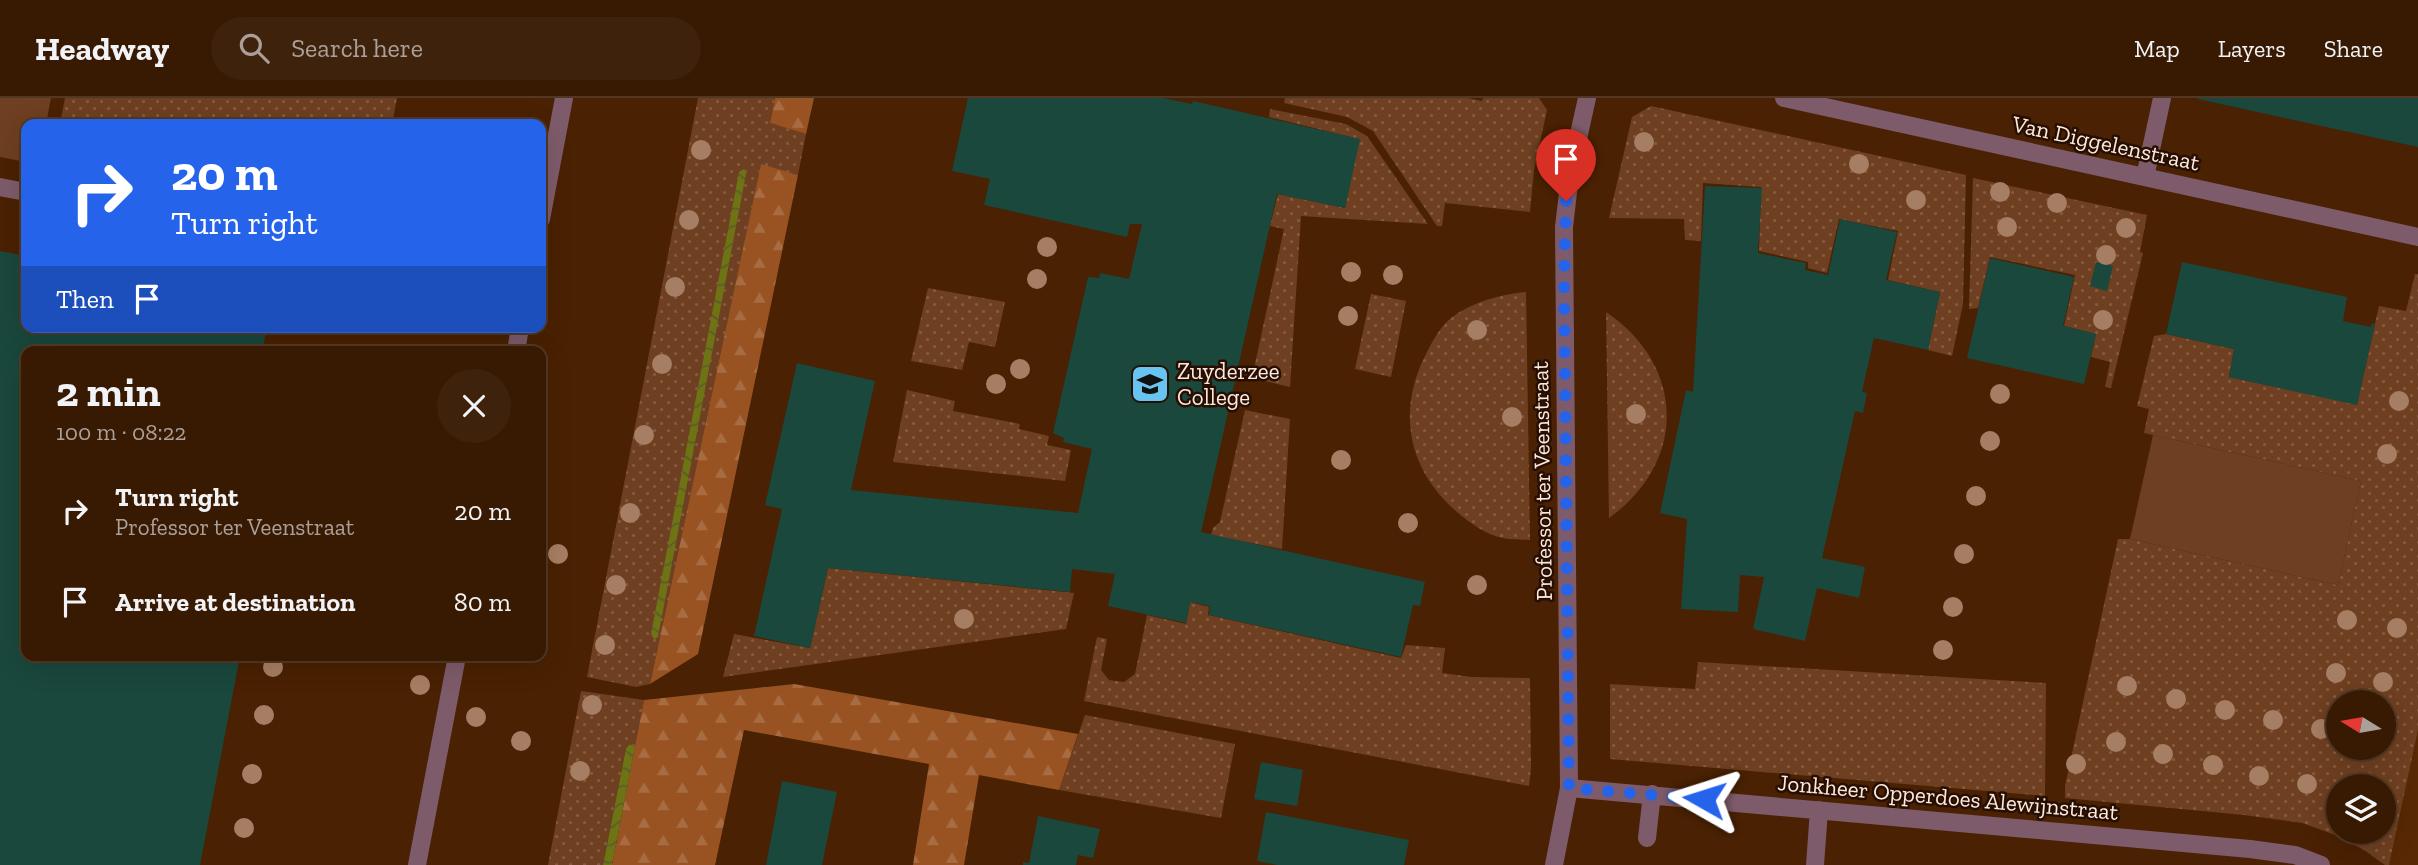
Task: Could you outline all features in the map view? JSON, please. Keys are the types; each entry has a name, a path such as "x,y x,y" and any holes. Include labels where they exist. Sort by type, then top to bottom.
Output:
{"street":[{"path":"546,193 564,98"},
{"name":"Professor ter Veenstraat","path":"1554,865 1569,788 1564,227 1570,175 1587,98"},
{"name":"Van Diggelenstraat","path":"1784,98 2418,237"},
{"path":"2145,177 2162,98"},
{"path":"0,187 21,191"},
{"path":"417,865 456,661"},
{"name":"Jonkheer Opperdoes Alewijnstraat","path":"1569,788 2250,849 2295,855 2321,865"},
{"path":"1647,838 1652,794"},
{"path":"1815,865 1819,810"}],"shaded area":[{"path":"0,98 51,98 47,119 21,119 21,161 0,157"},
{"path":"65,98 397,98 393,119 61,119"},
{"path":"698,98 775,98 770,123 806,134 798,175 761,165 650,684 636,687 587,677"},
{"path":"1285,98 1468,98 1482,101 1483,98 1539,98 1547,110 1534,170 1530,212 1445,203 1442,226 1437,226 1373,131 1347,117 1284,103"},
{"path":"1651,106 1966,175 1963,304 1952,356 1928,350 1940,292 1888,280 1898,231 1839,219 1827,273 1808,268 1808,262 1759,251 1761,187 1703,183 1701,241 1685,240 1684,219 1609,218 1632,117"},
{"path":"1270,109 1346,124 1367,136 1428,224 1301,216 1290,387 1252,378 1284,229 1270,226 1278,194 1345,208 1359,139 1269,117"},
{"path":"1973,178 2147,215 2140,252 2143,253 2111,388 2105,387 2110,362 2091,357 2096,334 2064,326 2075,275 1990,257 1978,308 1969,309"},
{"path":"2415,274 2418,274 2418,730 2396,832 2396,774 2326,774 2326,832 2302,823 2244,815 2065,798 2065,786 2118,539 2130,539 2338,585 2361,481 2144,433 2149,409 2137,406 2154,336 2166,334 2234,349 2229,377 2357,404 2379,306 2406,311"},
{"path":"928,288 1005,302 995,347 969,342 962,370 911,361"},
{"path":"1526,292 1530,540 1503,538 1484,531 1462,516 1441,496 1418,460 1410,421 1416,379 1429,347 1447,322 1477,303"},
{"path":"1371,294 1406,301 1391,377 1355,369"},
{"path":"1606,312 1632,334 1651,359 1663,386 1667,414 1663,442 1653,470 1635,495 1609,518"},
{"path":"907,390 955,401 953,411 1020,424 1019,429 1049,436 1047,445 1071,450 1065,481 893,462"},
{"path":"1245,410 1290,419 1282,549 1211,535 1213,528 1220,522"},
{"path":"2153,435 2361,481 2338,585 2130,539"},
{"path":"828,568 1074,593 1066,629 723,677 734,634 810,648"},
{"path":"1190,602 1209,607 1208,615 1401,658 1406,645 1445,648 1442,673 1472,677 1530,678 1529,786 1084,701 1097,637 1107,639 1101,670 1109,680 1124,682 1135,674 1147,615 1186,624"},
{"path":"1698,662 2046,683 2045,796 1610,759 1610,684 1695,689"},
{"path":"581,691 644,700 635,747 630,744 626,748 603,865 548,865"},
{"path":"1085,715 1235,744 1221,818 1059,790"},
{"path":"2418,730 2418,865 2389,865 2394,844 2396,844 2396,832"},
{"path":"2353,844 2394,844 2389,865"}],"green space":[{"path":"775,98 814,98 806,134 770,123"},
{"path":"761,164 798,175 698,654 650,684"},
{"path":"794,684 1078,734 1059,790 979,775 964,865 913,865 929,764 744,730 715,865 612,865 644,700"}],"water":[{"path":"744,169 746,174 658,637 654,639 651,634 739,172"},
{"path":"630,744 635,747 612,865 603,865 626,748"}],"building":[{"path":"968,98 1163,98 1192,104 1193,101 1360,139 1345,208 1277,194 1201,532 1425,582 1420,606 1413,605 1401,657 1209,615 1210,606 1190,602 1186,623 1108,606 1115,574 1072,569 1070,592 828,568 810,648 754,636 782,509 765,505 797,363 875,381 851,490 1078,513 1092,449 1063,442 1064,438 1053,433 1088,277 1099,278 1100,273 1129,279 1142,224 1130,224 1127,237 984,205 990,179 952,171"},
{"path":"2418,98 2418,147 2198,99"},
{"path":"1705,186 1762,188 1758,253 1806,263 1805,270 1828,275 1840,219 1897,232 1886,280 1940,292 1928,350 1874,338 1862,392 1867,393 1863,413 1855,411 1822,558 1865,567 1859,598 1817,588 1805,641 1753,629 1764,577 1740,575 1738,612 1681,609 1687,519 1660,513 1686,390 1693,392"},
{"path":"0,251 21,255 21,333 266,333 263,346 21,346 21,661 239,661 200,865 0,865"},
{"path":"1990,258 2074,277 2063,326 2096,334 2084,384 1967,358"},
{"path":"2096,262 2113,266 2107,291 2090,286"},
{"path":"2182,262 2347,297 2343,321 2371,327 2372,323 2375,324 2357,405 2229,377 2234,349 2166,334"},
{"path":"1261,762 1303,770 1297,806 1254,799"},
{"path":"782,781 837,792 822,865 766,865"},
{"path":"1266,812 1409,840 1404,865 1277,865 1257,861"},
{"path":"1038,816 1100,829 1093,858 1078,855 1076,865 1023,865 1023,862 1029,863"}],"place":[{"name":"Zuyderzee College","path":"1150,384"}],"route":[{"path":"1566,201 1564,281 1569,788 1704,799"}]}
